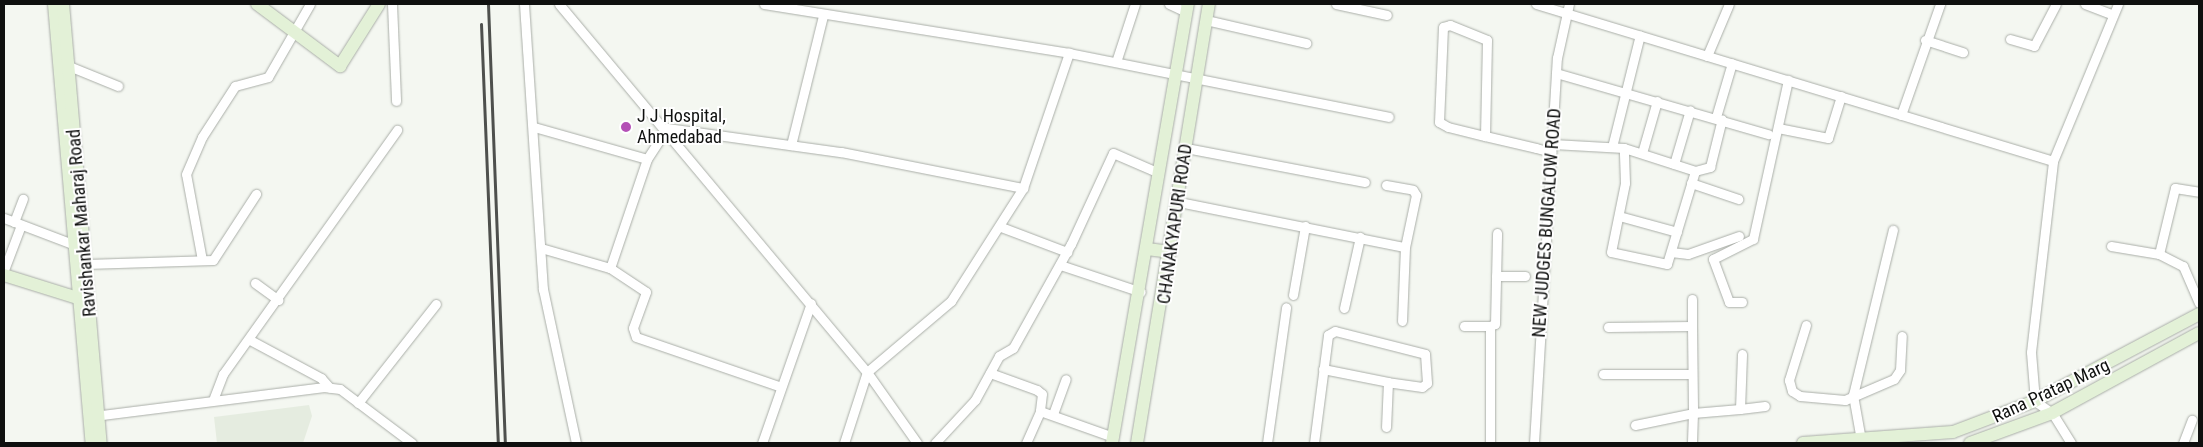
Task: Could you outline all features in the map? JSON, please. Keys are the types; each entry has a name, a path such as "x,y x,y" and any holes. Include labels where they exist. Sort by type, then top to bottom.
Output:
{"main road":[{"name":"Ravishankar Maharaj Road","path":"54,4 75,245 84,301 94,416 92,443"},
{"name":"Ravishankar Maharaj Road","path":"64,4 86,264 84,301"},
{"path":"257,4 340,66 379,4"},
{"name":"CHANAKYAPURI ROAD","path":"1137,443 1179,202 1195,77 1210,4"},
{"path":"1113,440 1141,292 1174,73 1187,8"},
{"path":"1147,249 1171,252"},
{"path":"4,275 84,301"},
{"name":"Rana Pratap Marg","path":"1803,443 1954,432 2035,402 2199,314"},
{"name":"Rana Pratap Marg","path":"1970,443 2052,412 2199,334"},
{"name":"Ravishankar Maharaj Road","path":"94,416 101,443"}],"street":[{"path":"202,260 186,174 202,137 236,86 268,77 296,33 310,4"},
{"path":"392,4 396,100"},
{"path":"524,4 541,248 554,358 576,443"},
{"path":"559,4 667,128 868,372 917,443"},
{"path":"764,4 823,16 1068,53 1389,116"},
{"path":"1116,62 1135,4"},
{"path":"1169,4 1187,8"},
{"path":"1336,4 1387,15"},
{"path":"1536,4 2053,161"},
{"name":"NEW JUDGES BUNGALOW ROAD","path":"1534,443 1556,74 1569,4"},
{"path":"1706,56 1729,4"},
{"path":"1901,115 1925,40 1940,4"},
{"path":"2010,39 2034,46 2056,4"},
{"path":"2085,4 2113,15"},
{"path":"2071,443 2052,412 2035,402 2031,352 2053,161 2118,4"},
{"path":"791,145 823,16"},
{"path":"1206,20 1306,43"},
{"path":"1485,136 1487,40 1450,25 1443,27 1439,122 1485,136 1552,148 1624,148 1694,171 1710,168 1732,63"},
{"path":"1612,147 1624,92 1640,35"},
{"path":"1925,40 1963,52"},
{"path":"844,443 868,372 951,301 1000,227 1023,188 1068,53"},
{"path":"69,66 118,86"},
{"path":"1556,74 1719,118 1768,134"},
{"path":"1742,302 1730,302 1713,259 1753,239 1788,80"},
{"path":"1778,128 1828,138 1840,96"},
{"path":"1642,154 1658,101"},
{"path":"1674,164 1690,110"},
{"path":"534,128 646,159"},
{"path":"667,128 791,145 1023,188"},
{"path":"610,268 646,159 667,128"},
{"path":"214,400 223,374 250,340 397,130"},
{"path":"1186,148 1365,182"},
{"path":"1624,148 1626,183 1611,252 1667,264 1694,171"},
{"path":"935,443 975,400 999,356 1013,348 1067,252 1112,153 1159,173"},
{"path":"1690,183 1738,199"},
{"path":"1386,185 1412,190 1416,195 1405,247 1402,322"},
{"path":"2159,254 2175,188 2199,192"},
{"path":"86,264 213,260 256,194"},
{"path":"4,270 23,199"},
{"path":"1179,202 1405,247"},
{"path":"1619,216 1677,232"},
{"path":"4,218 75,245"},
{"path":"1293,295 1305,226"},
{"path":"1000,227 1067,252"},
{"path":"1861,440 1853,395 1893,230"},
{"path":"1464,326 1490,326 1495,324 1497,233"},
{"path":"1671,252 1688,254 1739,236"},
{"path":"1344,308 1360,237"},
{"path":"2111,246 2159,254 2183,266 2199,302"},
{"path":"541,248 610,268 646,292 632,328 636,337 781,387"},
{"path":"1060,265 1141,292"},
{"path":"1496,276 1525,276"},
{"path":"255,283 278,300"},
{"path":"1692,299 1692,443"},
{"path":"762,443 811,303"},
{"path":"358,403 436,304"},
{"path":"1267,443 1286,307"},
{"path":"1806,325 1789,380 1792,391 1800,396 1845,400 1898,377 1902,336"},
{"path":"1490,326 1490,443"},
{"path":"1608,327 1692,326"},
{"path":"1314,443 1323,370 1328,335 1335,331 1425,354 1427,383 1422,387 1323,370"},
{"path":"250,340 321,378 330,388 358,403 412,443"},
{"path":"1740,409 1742,354"},
{"path":"990,373 1037,390 1042,394 1040,411 1026,443"},
{"path":"1603,374 1691,374"},
{"path":"1053,414 1066,379"},
{"path":"1386,427 1388,382"},
{"path":"94,416 214,400 330,388"},
{"path":"1635,425 1693,413 1765,406"},
{"path":"1040,411 1053,414 1113,440"},
{"path":"2183,443 2192,420"}],"shaded area":[{"path":"309,405 312,416 303,443 217,443 214,417"}],"railway":[{"path":"488,4 505,443"},
{"path":"481,24 498,443"}],"place":[{"name":"J J Hospital, Ahmedabad","path":"626,127"}]}
